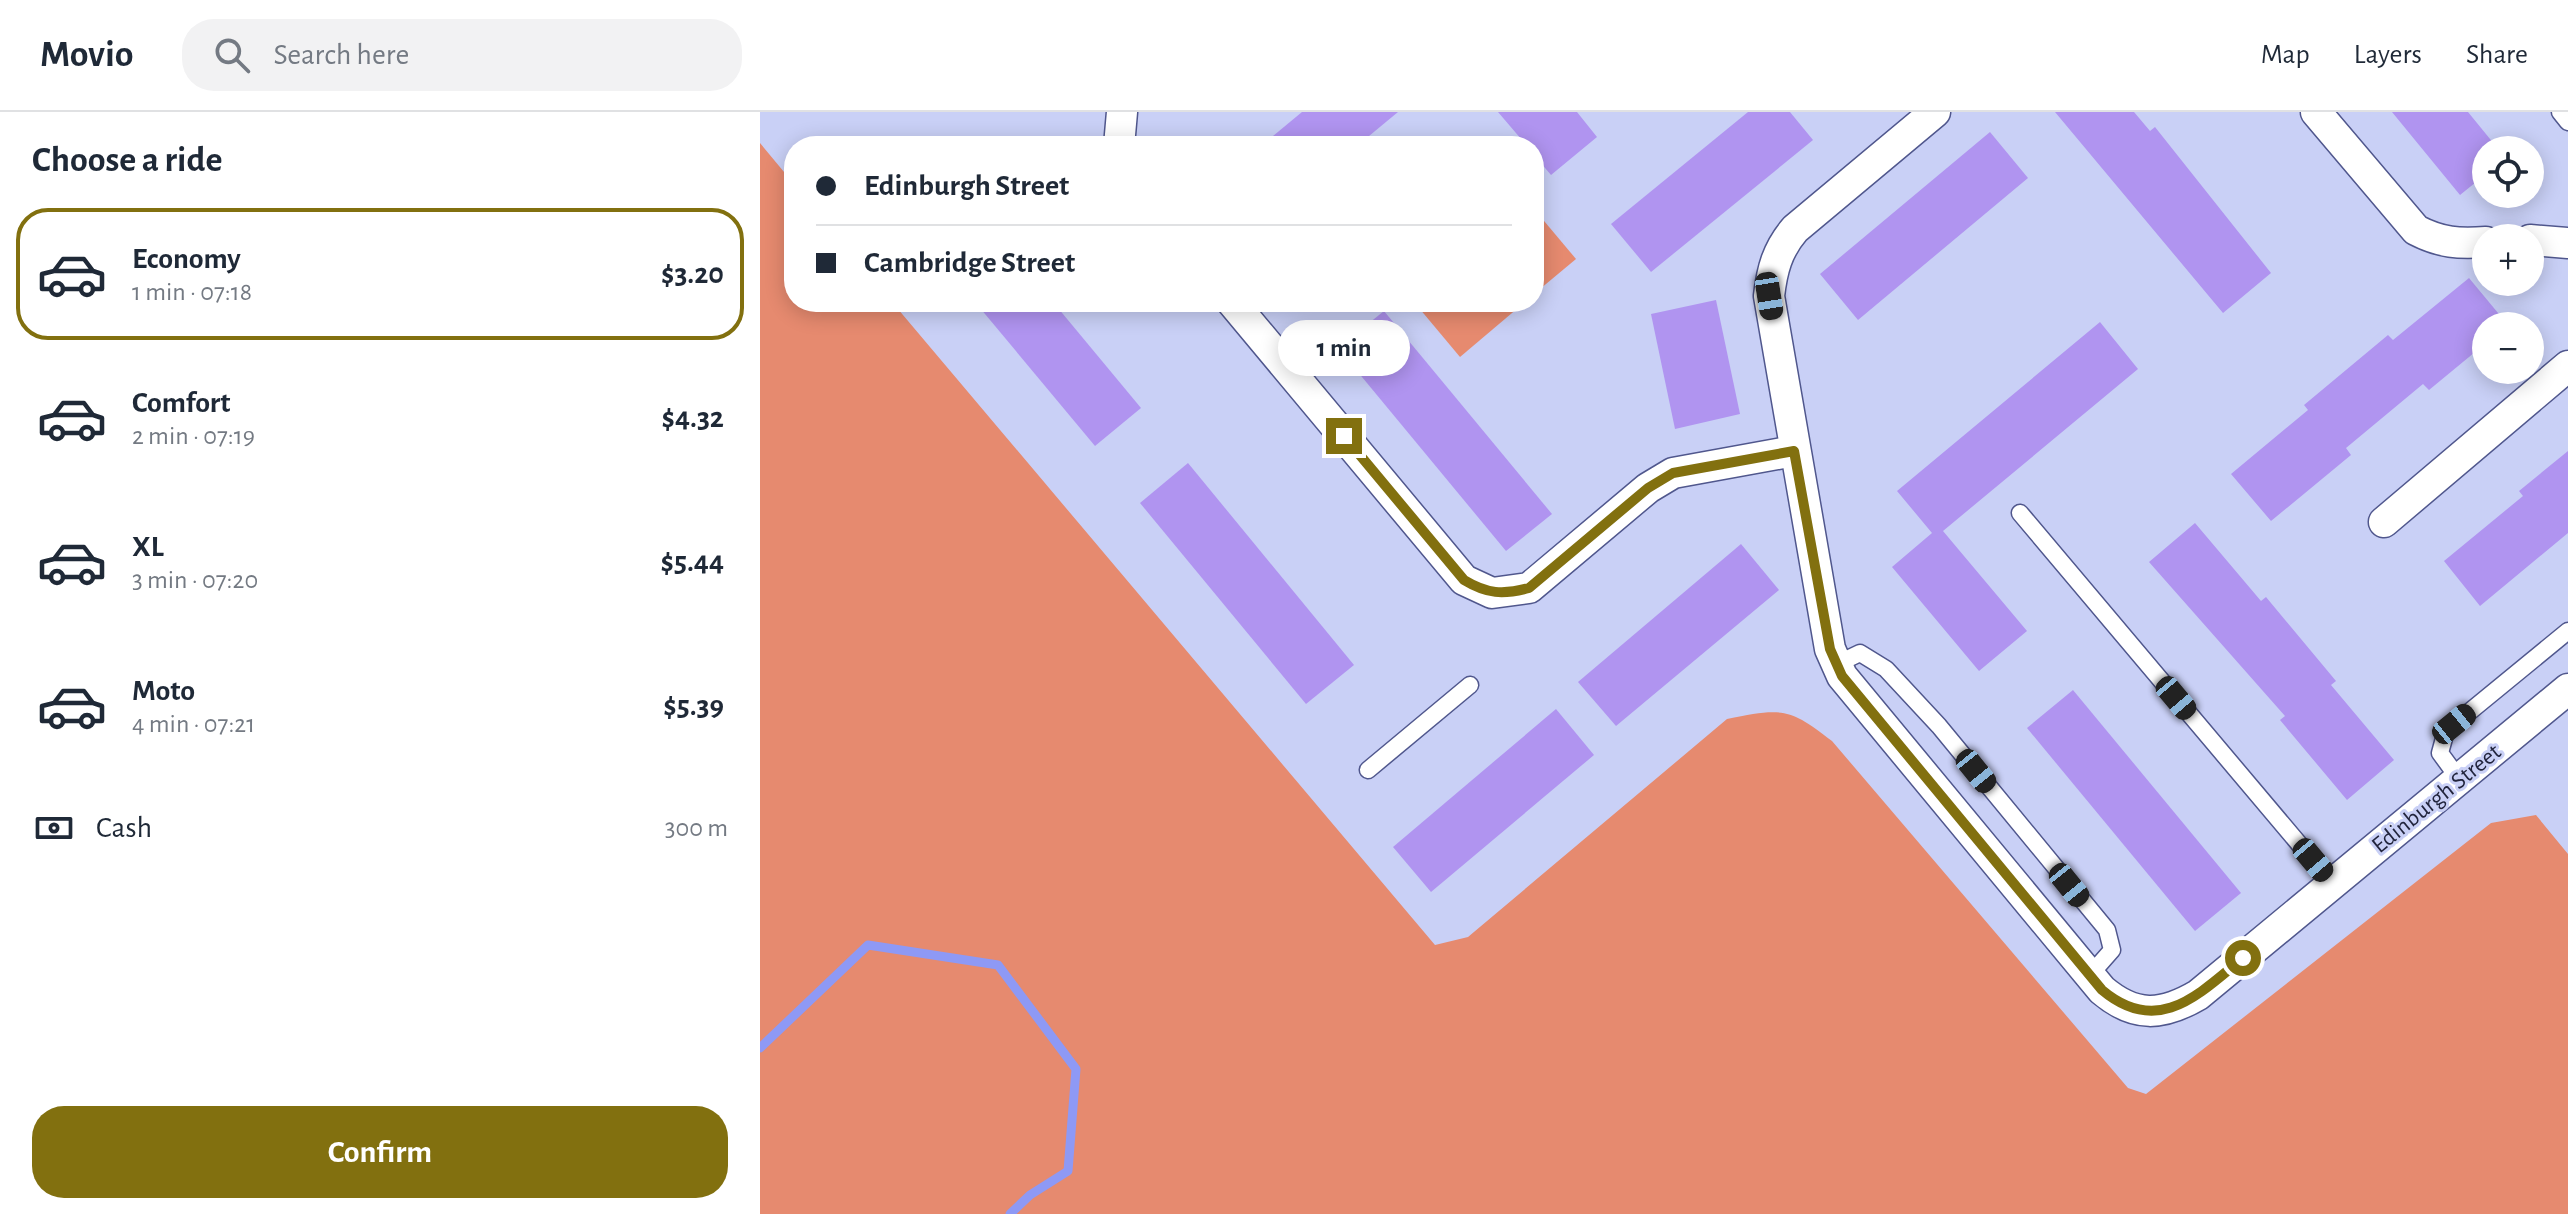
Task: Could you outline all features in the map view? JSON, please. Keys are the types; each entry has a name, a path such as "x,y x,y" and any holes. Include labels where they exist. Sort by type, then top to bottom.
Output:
{"street":[{"path":"1117,136 1122,112"},
{"name":"Edinburgh Street","path":"1935,112 1795,229 1784,243 1772,269 1769,296 1830,649 1842,676 2102,990 2126,1007 2151,1012 2175,1008 2198,995 2568,689"},
{"path":"2316,112 2416,230 2435,240 2455,244 2472,243"},
{"path":"2544,241 2568,243"},
{"path":"1240,312 1464,580 1492,593 1506,594 1529,588 1648,488 1673,473 1794,451"},
{"path":"2384,522 2568,366"}],"lane":[{"path":"2560,112 2568,122"},
{"path":"2020,513 2332,883"},
{"path":"2459,779 2440,753 2446,731 2568,631"},
{"path":"1837,664 1860,653 1886,669 1939,726 2107,930 2112,950 2090,975"},
{"path":"1368,770 1470,685"}],"shaded area":[{"path":"760,143 784,172 784,312 900,312 1435,945 1468,937 1727,719 1760,713 1784,713 1805,722 1832,741 2128,1088 2146,1094 2491,823 2536,815 2568,854 2568,1214 760,1214"},
{"path":"1544,221 1576,259 1544,286"},
{"path":"1422,312 1513,312 1460,357"}],"building":[{"path":"1302,112 1398,112 1369,136 1273,136"},
{"path":"1498,112 1577,112 1597,137 1551,175 1544,167 1544,136 1518,136"},
{"path":"1748,112 1790,112 1813,140 1651,272 1611,224"},
{"path":"2055,112 2134,112 2150,131 2155,127 2271,273 2223,313"},
{"path":"2392,112 2468,112 2488,136 2472,136 2472,185 2460,195"},
{"path":"1990,132 2028,178 1858,320 1820,274"},
{"path":"2469,278 2472,296 2484,296 2497,312 2472,312 2472,355 2429,390 2423,384 2346,448 2351,455 2271,521 2231,474 2308,410 2304,405 2388,335 2393,340"},
{"path":"1716,300 1740,414 1675,429 1651,314"},
{"path":"983,312 1061,312 1141,408 1095,446"},
{"path":"1385,312 1552,514 1506,551 1338,348"},
{"path":"2100,322 2138,369 1943,531 2027,631 1979,671 1892,567 1932,533 1897,491"},
{"path":"2568,451 2568,533 2480,606 2444,561 2523,496 2519,491"},
{"path":"1188,463 1354,665 1306,704 1140,503"},
{"path":"2195,523 2261,601 2266,597 2336,681 2331,685 2394,760 2347,800 2280,720 2285,716 2149,562"},
{"path":"1741,544 1779,590 1616,726 1578,682"},
{"path":"2073,690 2241,893 2195,931 2027,728"},
{"path":"1556,709 1594,755 1431,892 1393,847"}],"waterway":[{"path":"760,1048 868,945 998,965 1076,1069 1068,1171 1030,1195 1010,1214"}],"route":[{"path":"1344,436 1464,580 1479,589 1506,594 1529,588 1648,488 1673,473 1794,451 1830,649 1842,676 2102,990 2126,1007 2151,1012 2175,1008 2198,995 2243,958"}]}
